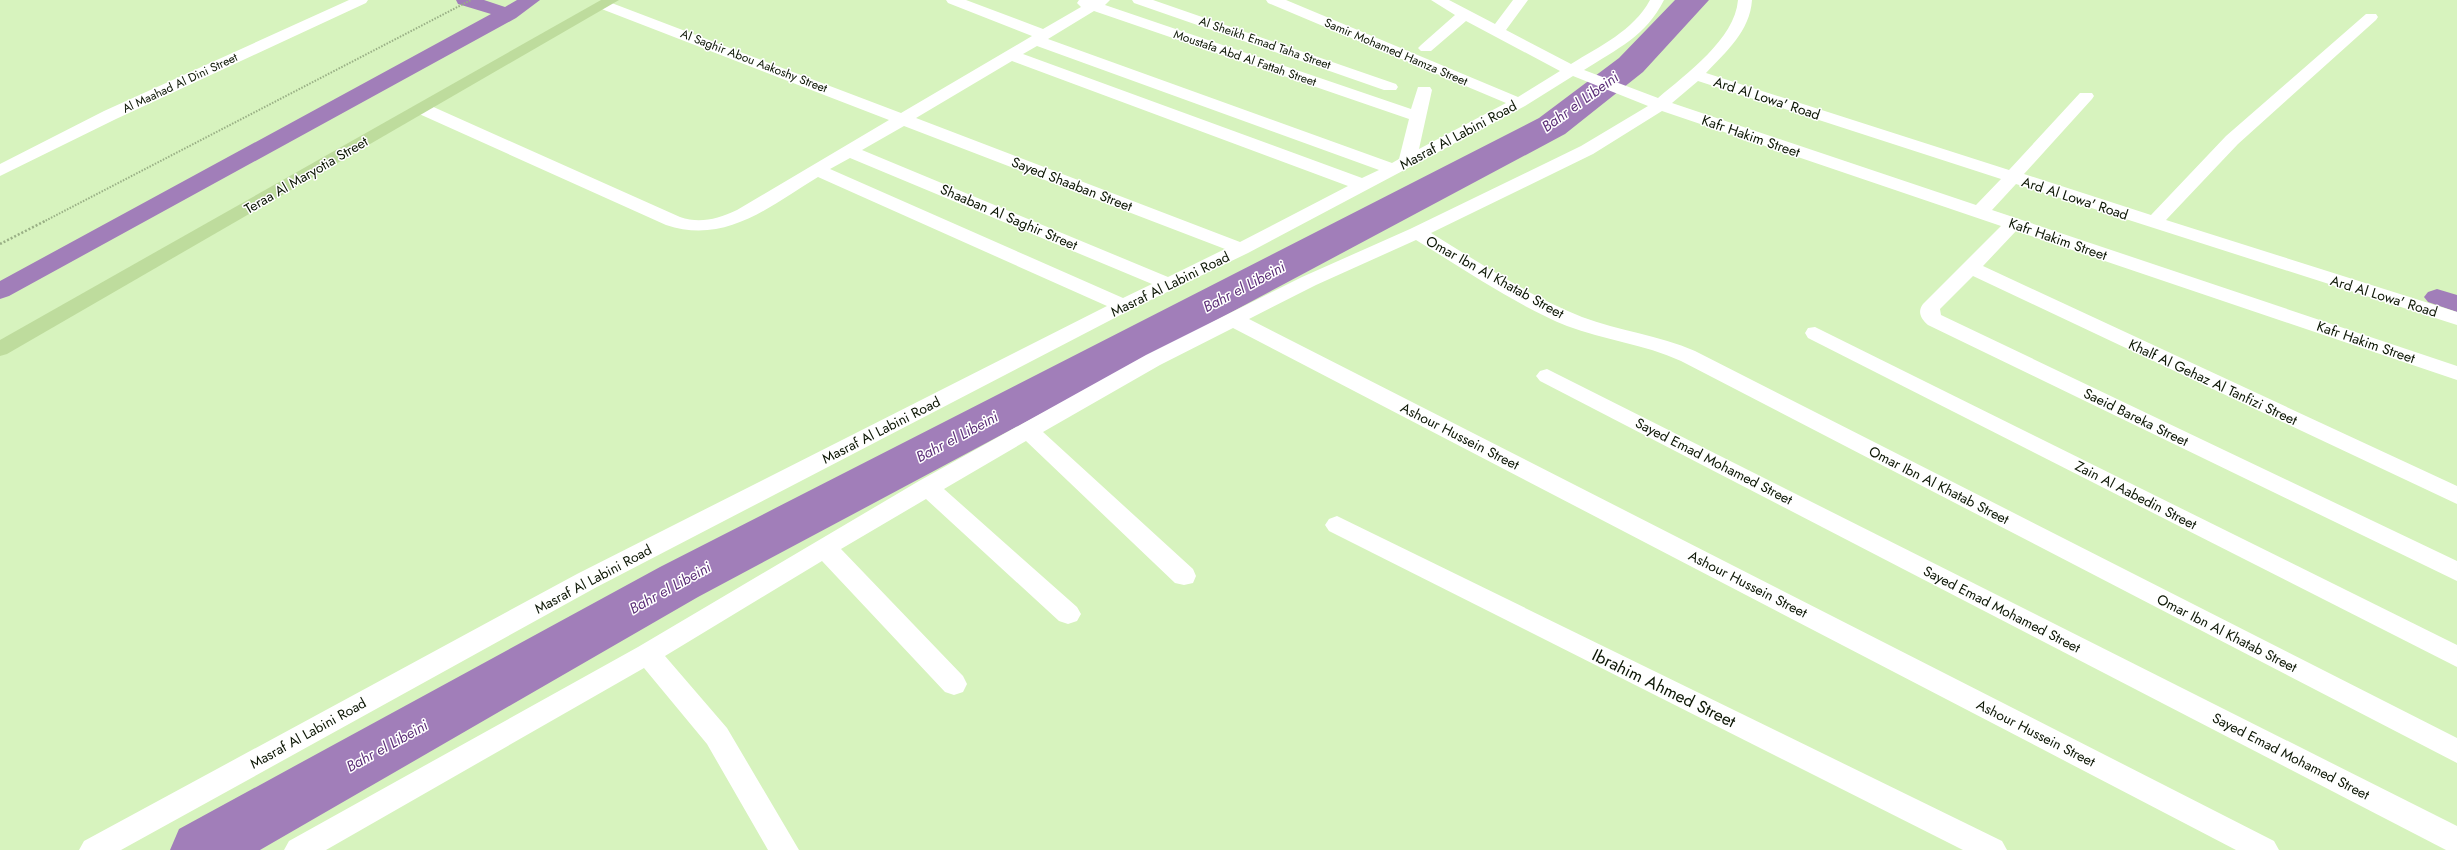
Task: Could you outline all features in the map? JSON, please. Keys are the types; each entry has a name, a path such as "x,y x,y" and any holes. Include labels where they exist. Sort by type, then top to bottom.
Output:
{"main road":[{"name":"Teraa Al Maryotia Street","path":"0,349 423,109 608,2"}],"street":[{"name":"Al Maahad Al Dini Street","path":"0,171 110,116 361,0"},
{"path":"953,0 1040,38 1400,166 1424,90"},
{"name":"Moustafa Abd Al Fattah Street","path":"1075,0 1098,3 1416,116"},
{"name":"Al Sheikh Emad Taha Street","path":"1139,0 1390,86"},
{"name":"Samir Mohamed Hamza Street","path":"1273,0 1519,103"},
{"name":"Kafr Hakim Street","path":"1438,0 1573,71 1660,105 2457,373"},
{"path":"1497,31 1521,0"},
{"name":"Masraf Al Labini Road","path":"94,850 586,581 1123,306 1241,249 1519,103 1573,71 1633,32 1649,15 1657,0"},
{"path":"299,850 647,654 927,487 1029,432 1153,360 1309,281 1417,233 1587,150 1626,128 1660,105 1695,75 1730,38 1744,14 1745,0"},
{"name":"Al Saghir Abou Aakoshy Street","path":"608,2 904,118"},
{"path":"423,109 687,227 707,227 727,222 1098,3"},
{"path":"1426,48 1465,14"},
{"path":"2153,223 2232,140 2371,17"},
{"path":"1010,55 1362,185"},
{"name":"Ard Al Lowa' Road","path":"1695,75 2011,178 2457,319"},
{"path":"1980,212 2086,96"},
{"name":"Sayed Shaaban Street","path":"904,118 1241,249"},
{"name":"Shaaban Al Saghir Street","path":"849,151 1168,284"},
{"path":"817,170 1123,306"},
{"name":"Saeid Bareka Street","path":"2013,224 1930,308 1931,316 1935,321 2457,572"},
{"name":"Omar Ibn Al Khatab Street","path":"1417,233 1555,313 1595,328 1665,347 1688,356 2457,751"},
{"name":"Khalf Al Gehaz Al Tanfizi Street","path":"1970,268 2457,496"},
{"name":"Ashour Hussein Street","path":"1232,319 2264,850"},
{"name":"Zain Al Aabedin Street","path":"1815,333 2457,657"},
{"name":"Sayed Emad Mohamed Street","path":"1547,376 2457,841"},
{"path":"1029,432 1184,576"},
{"path":"927,487 1068,614"},
{"name":"Ibrahim Ahmed Street","path":"1337,525 1992,850"},
{"path":"825,548 954,684"},
{"path":"647,654 688,700 716,736 784,850"}],"path":[{"path":"0,244 471,0"}],"waterway":[{"path":"465,0 507,13"},
{"path":"507,13 531,0"},
{"name":"Bahr el Libeini","path":"202,850 679,582 1552,126 1631,65 1693,0"},
{"path":"0,291 507,13"},
{"path":"2437,297 2457,304"}]}
